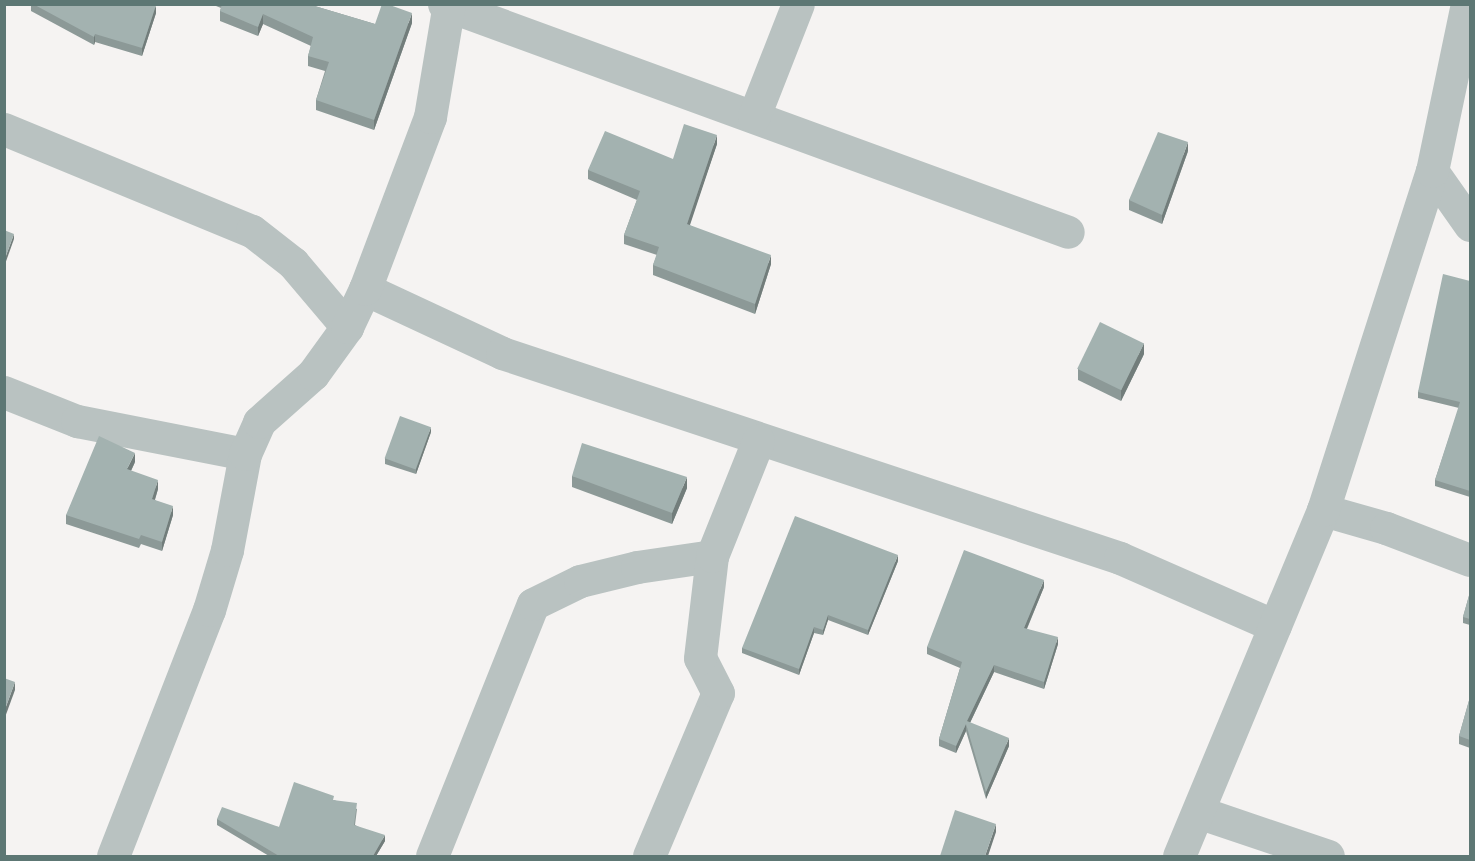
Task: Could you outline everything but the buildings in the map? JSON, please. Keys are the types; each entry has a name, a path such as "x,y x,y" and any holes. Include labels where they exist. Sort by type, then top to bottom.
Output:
{"street":[{"path":"754,116 798,4"},
{"path":"1179,856 1201,813 1323,510 1432,171 1467,4"},
{"path":"113,856 209,610 227,550 245,454 259,422 313,374 348,327 365,289 430,117 447,5 1068,232"},
{"path":"4,129 252,231 293,263 348,327"},
{"path":"1432,171 1470,225"},
{"path":"365,289 502,353 758,441 1120,558 1275,626"},
{"path":"4,392 77,421 245,454"},
{"path":"649,856 718,693 700,658 712,556 758,441"},
{"path":"1323,510 1386,528 1470,560"},
{"path":"432,856 533,604 580,581 637,567 712,556"},
{"path":"1201,813 1328,856"}]}
